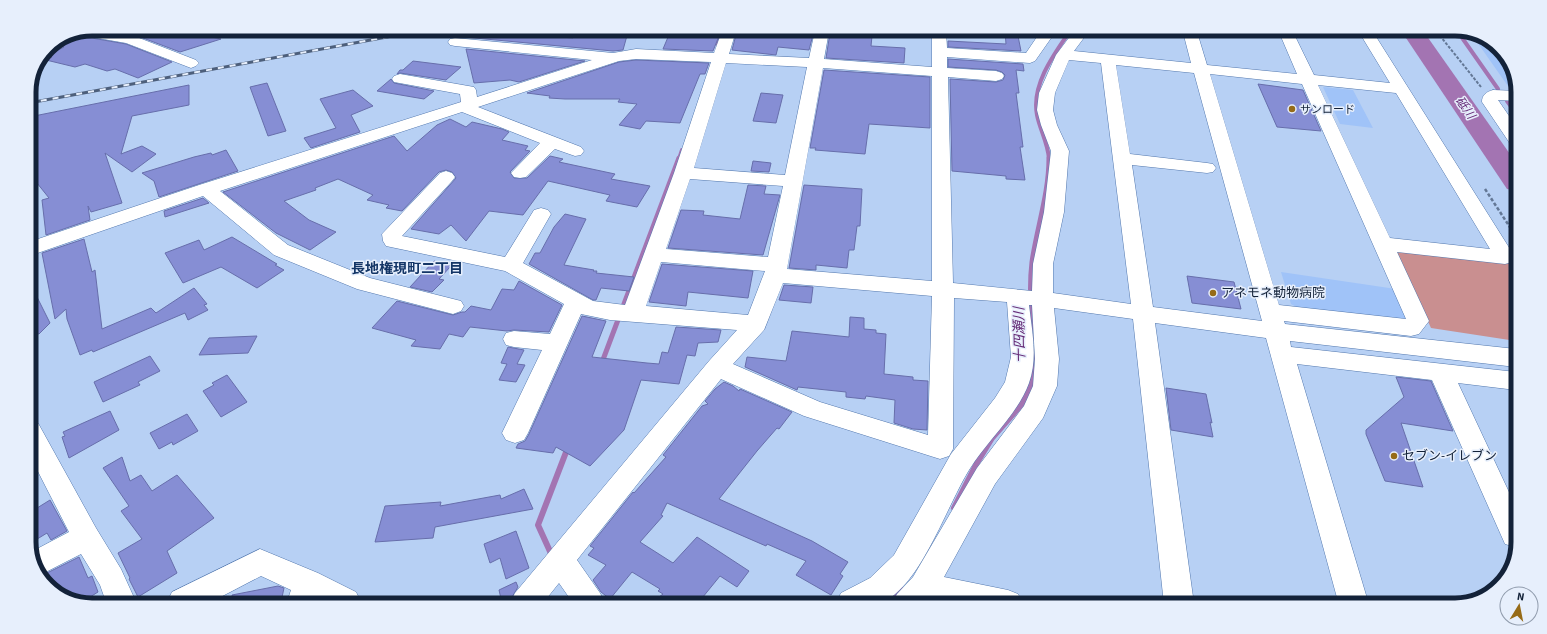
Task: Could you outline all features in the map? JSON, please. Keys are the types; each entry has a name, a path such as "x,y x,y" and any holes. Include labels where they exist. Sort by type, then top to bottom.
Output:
{"street":[{"path":"111,36 129,39 190,63"},
{"path":"633,313 683,173 728,36"},
{"path":"529,598 717,367 756,324 776,270 821,36"},
{"path":"717,367 813,409 940,449 943,289 939,36"},
{"path":"940,52 1030,58 1045,36"},
{"path":"946,598 915,595 986,476 1034,411 1044,386 1047,359 1042,298 1043,264 1054,212 1060,151 1049,125 1045,110 1047,93 1064,55 1079,36"},
{"path":"1191,36 1202,69 1272,322 1352,598"},
{"path":"654,254 776,270 943,289 1042,298 1143,312 1272,322 1411,328 1418,321 1288,36"},
{"path":"1367,36 1505,256 1383,244"},
{"path":"455,42 617,57"},
{"path":"36,247 617,57 636,54 721,58 816,63 996,76"},
{"path":"1064,55 1401,89"},
{"path":"1108,60 1143,312 1178,598"},
{"path":"400,79 468,90 466,106"},
{"path":"1511,96 1492,95 1490,98 1490,102 1511,131"},
{"path":"466,106 575,151"},
{"path":"520,174 552,142"},
{"path":"1122,158 1207,168"},
{"path":"683,173 792,181"},
{"path":"446,177 392,234 393,241 511,265 588,308 610,312 756,324"},
{"path":"206,190 281,250 364,284 453,306"},
{"path":"511,265 541,214"},
{"path":"862,598 880,588 904,564 960,462 1004,405 1017,383 1023,357 1017,296"},
{"path":"515,433 576,301"},
{"path":"1272,322 1511,357"},
{"path":"514,339 557,343"},
{"path":"1282,354 1511,380"},
{"path":"1440,373 1511,526"},
{"path":"36,447 86,537 111,578 119,598"},
{"path":"40,562 86,537"},
{"path":"560,560 587,598"},
{"path":"190,598 260,562 305,592 330,598"}],"path":[{"path":"1441,36 1478,85 1492,95"}],"shaded area":[{"path":"1476,40 1486,45 1495,52 1508,74 1510,89"},
{"path":"1323,87 1353,90 1373,128 1340,124"},
{"path":"1395,249 1511,262 1511,340 1431,328"},
{"path":"1281,272 1396,289 1409,317 1405,320 1300,309 1291,304"}],"building":[{"path":"138,36 207,36 221,39 180,52"},
{"path":"550,36 573,38 574,36 627,36 623,50 613,51 464,37"},
{"path":"668,36 719,36 713,51 663,49"},
{"path":"736,36 813,36 809,50 778,47 776,55 732,50"},
{"path":"830,36 872,36 871,46 905,48 904,63 826,58"},
{"path":"1005,36 1018,36 1021,51 948,47 948,41 1006,44"},
{"path":"85,37 126,44 172,62 138,78 115,69 107,71 85,64 75,67 46,60 52,57 49,56 50,54 64,47 60,46 71,40"},
{"path":"466,49 585,61 519,82 510,80 474,83"},
{"path":"948,59 1023,64 1024,71 1016,70 1019,93 1016,93 1023,147 1020,147 1025,180 1006,179 1006,176 952,171 950,79 996,82 1003,80 1005,75 996,70 948,67"},
{"path":"636,60 709,63 705,74 700,74 680,123 646,121 640,129 619,125 637,104 618,102 620,99 549,98 550,96 527,93 619,62"},
{"path":"413,61 461,67 446,80 400,73 397,74 400,70 403,70"},
{"path":"824,70 930,77 930,128 869,124 865,154 815,150 816,148 810,148"},
{"path":"391,79 394,83 434,91 424,99 377,91"},
{"path":"267,83 286,131 268,136 250,87"},
{"name":"サンロード","path":"1258,84 1303,90 1321,131 1277,127"},
{"path":"189,85 189,105 132,116 121,154 142,146 156,154 132,172 105,153 122,203 91,212 88,206 90,220 46,235 42,200 49,198 36,182 36,116"},
{"path":"353,90 373,106 351,115 360,132 311,148 304,138 336,128 320,99"},
{"path":"761,93 783,95 776,123 753,121"},
{"path":"450,119 466,127 472,122 502,129 509,132 502,140 528,146 525,150 530,151 510,172 514,178 527,178 550,156 563,159 559,162 615,174 611,179 650,186 637,207 606,201 610,195 548,181 523,215 489,211 466,241 451,225 439,234 411,229 456,178 452,172 446,170 439,172 402,211 386,208 389,205 367,200 373,195 338,179 315,188 316,190 284,201 309,220 336,232 310,250 276,233 223,192 394,136 407,151 437,125"},
{"path":"226,150 238,171 159,197 154,181 142,173 194,157 211,153 212,155"},
{"path":"753,161 771,163 769,172 751,171"},
{"path":"748,185 766,186 764,194 780,195 763,255 668,248 681,210 704,211 703,215 740,219"},
{"path":"804,185 862,189 860,226 857,226 854,250 849,250 847,268 816,265 816,270 789,268"},
{"path":"203,198 209,203 165,217 164,211"},
{"path":"565,214 586,219 564,265 594,270 593,271 597,271 596,273 634,277 629,291 601,288 596,300 593,300 529,264 535,253 540,253 554,227"},
{"path":"232,237 277,264 275,265 284,270 257,288 221,267 183,283 165,253 199,240 204,250"},
{"path":"84,239 92,272 95,270 102,329 151,308 156,313 194,288 207,304 204,305 208,310 188,320 185,313 93,352 92,350 80,355 67,319 66,309 55,319 42,253"},
{"path":"434,261 451,266 439,279 444,280 432,292 410,287"},
{"path":"662,264 753,271 748,298 688,292 686,306 649,302"},
{"name":"アネモネ動物病院","path":"1187,276 1234,282 1241,309 1192,303"},
{"path":"519,281 562,305 549,332 507,331 470,327 463,337 449,334 440,349 411,346 416,340 372,328 397,301 453,315 465,312 471,306 491,310 502,289 514,290"},
{"path":"784,285 813,287 811,303 779,300"},
{"path":"36,295 50,323 39,334 36,333"},
{"path":"582,316 606,321 592,357 647,363 659,364 662,352 668,353 676,327 721,330 718,342 698,343 695,356 687,355 679,384 641,380 624,430 590,466 556,447 553,453 516,448 518,444 525,441 529,434"},
{"path":"850,317 864,318 864,329 876,330 876,333 886,334 884,374 913,377 913,380 928,381 927,430 913,429 894,423 895,400 866,396 865,399 846,397 846,392 798,387 797,390 745,367 747,357 786,361 792,331 849,337"},
{"path":"257,336 248,353 199,355 209,338"},
{"path":"508,347 524,350 517,364 525,365 516,382 499,380 507,364 501,363"},
{"path":"150,356 160,371 138,382 140,385 103,402 94,382"},
{"path":"227,375 247,402 221,417 203,391 214,385 212,383"},
{"path":"1396,377 1431,381 1453,431 1401,423 1423,487 1385,481 1366,434 1366,430 1404,397"},
{"path":"724,382 733,386 739,391 740,389 792,412 779,429 777,428 757,451 719,499 812,541 848,562 840,574 843,576 831,595 796,575 806,561 767,544 766,546 667,503 661,515 663,516 640,542 673,563 697,537 749,571 737,587 720,576 702,598 658,598 663,594 658,591 660,589 632,572 611,598 609,598 601,592 593,580 606,565 588,555 594,548 590,546 633,492 634,493 666,457 663,455 702,406 708,404 705,401 715,389"},
{"path":"1166,388 1206,394 1212,423 1210,422 1213,437 1171,430"},
{"path":"110,411 119,430 69,458 62,437 65,436 63,432"},
{"path":"187,414 198,431 173,445 172,442 159,449 150,433"},
{"path":"122,457 130,481 141,475 152,491 177,475 214,518 167,551 177,573 138,597 118,553 142,539 121,511 129,506 103,468"},
{"path":"524,489 533,509 435,527 433,538 375,542 385,506 441,502 440,506 500,495 501,499"},
{"path":"50,500 67,531 51,540 47,533 36,540 36,509"},
{"path":"516,531 529,568 506,579 500,558 490,563 484,544"},
{"path":"79,557 88,578 92,576 98,592 89,598 74,595 52,582 46,573"},
{"path":"516,582 518,587 511,598 501,598 499,590"},
{"path":"278,586 284,588 282,598 232,598 232,595"}],"waterway":[{"path":"718,44 720,36"},
{"name":"十四瀬川","path":"1049,159 1047,147 1037,115 1037,92 1045,70 1067,36"},
{"name":"砥川","path":"1416,36 1511,174"},
{"path":"1461,37 1498,89"},
{"path":"1507,101 1511,106"},
{"path":"679,159 682,150"},
{"path":"601,365 679,158"},
{"name":"十四瀬川","path":"1033,339 1031,271 1047,185 1049,159"},
{"name":"十四瀬川","path":"1032,366 1033,351"},
{"name":"十四瀬川","path":"954,508 978,461 992,438 1021,405 1031,386 1032,365"},
{"path":"553,558 538,525 568,447"},
{"name":"十四瀬川","path":"893,598 902,590"}],"railway":[{"path":"36,102 392,36"}],"place":[{"name":"サンロード","path":"1292,109"},
{"name":"アネモネ動物病院","path":"1213,293"},
{"name":"セブン-イレブン","path":"1394,456"}],"district":[{"name":"長地権現町二丁目","path":"407,269"}]}
